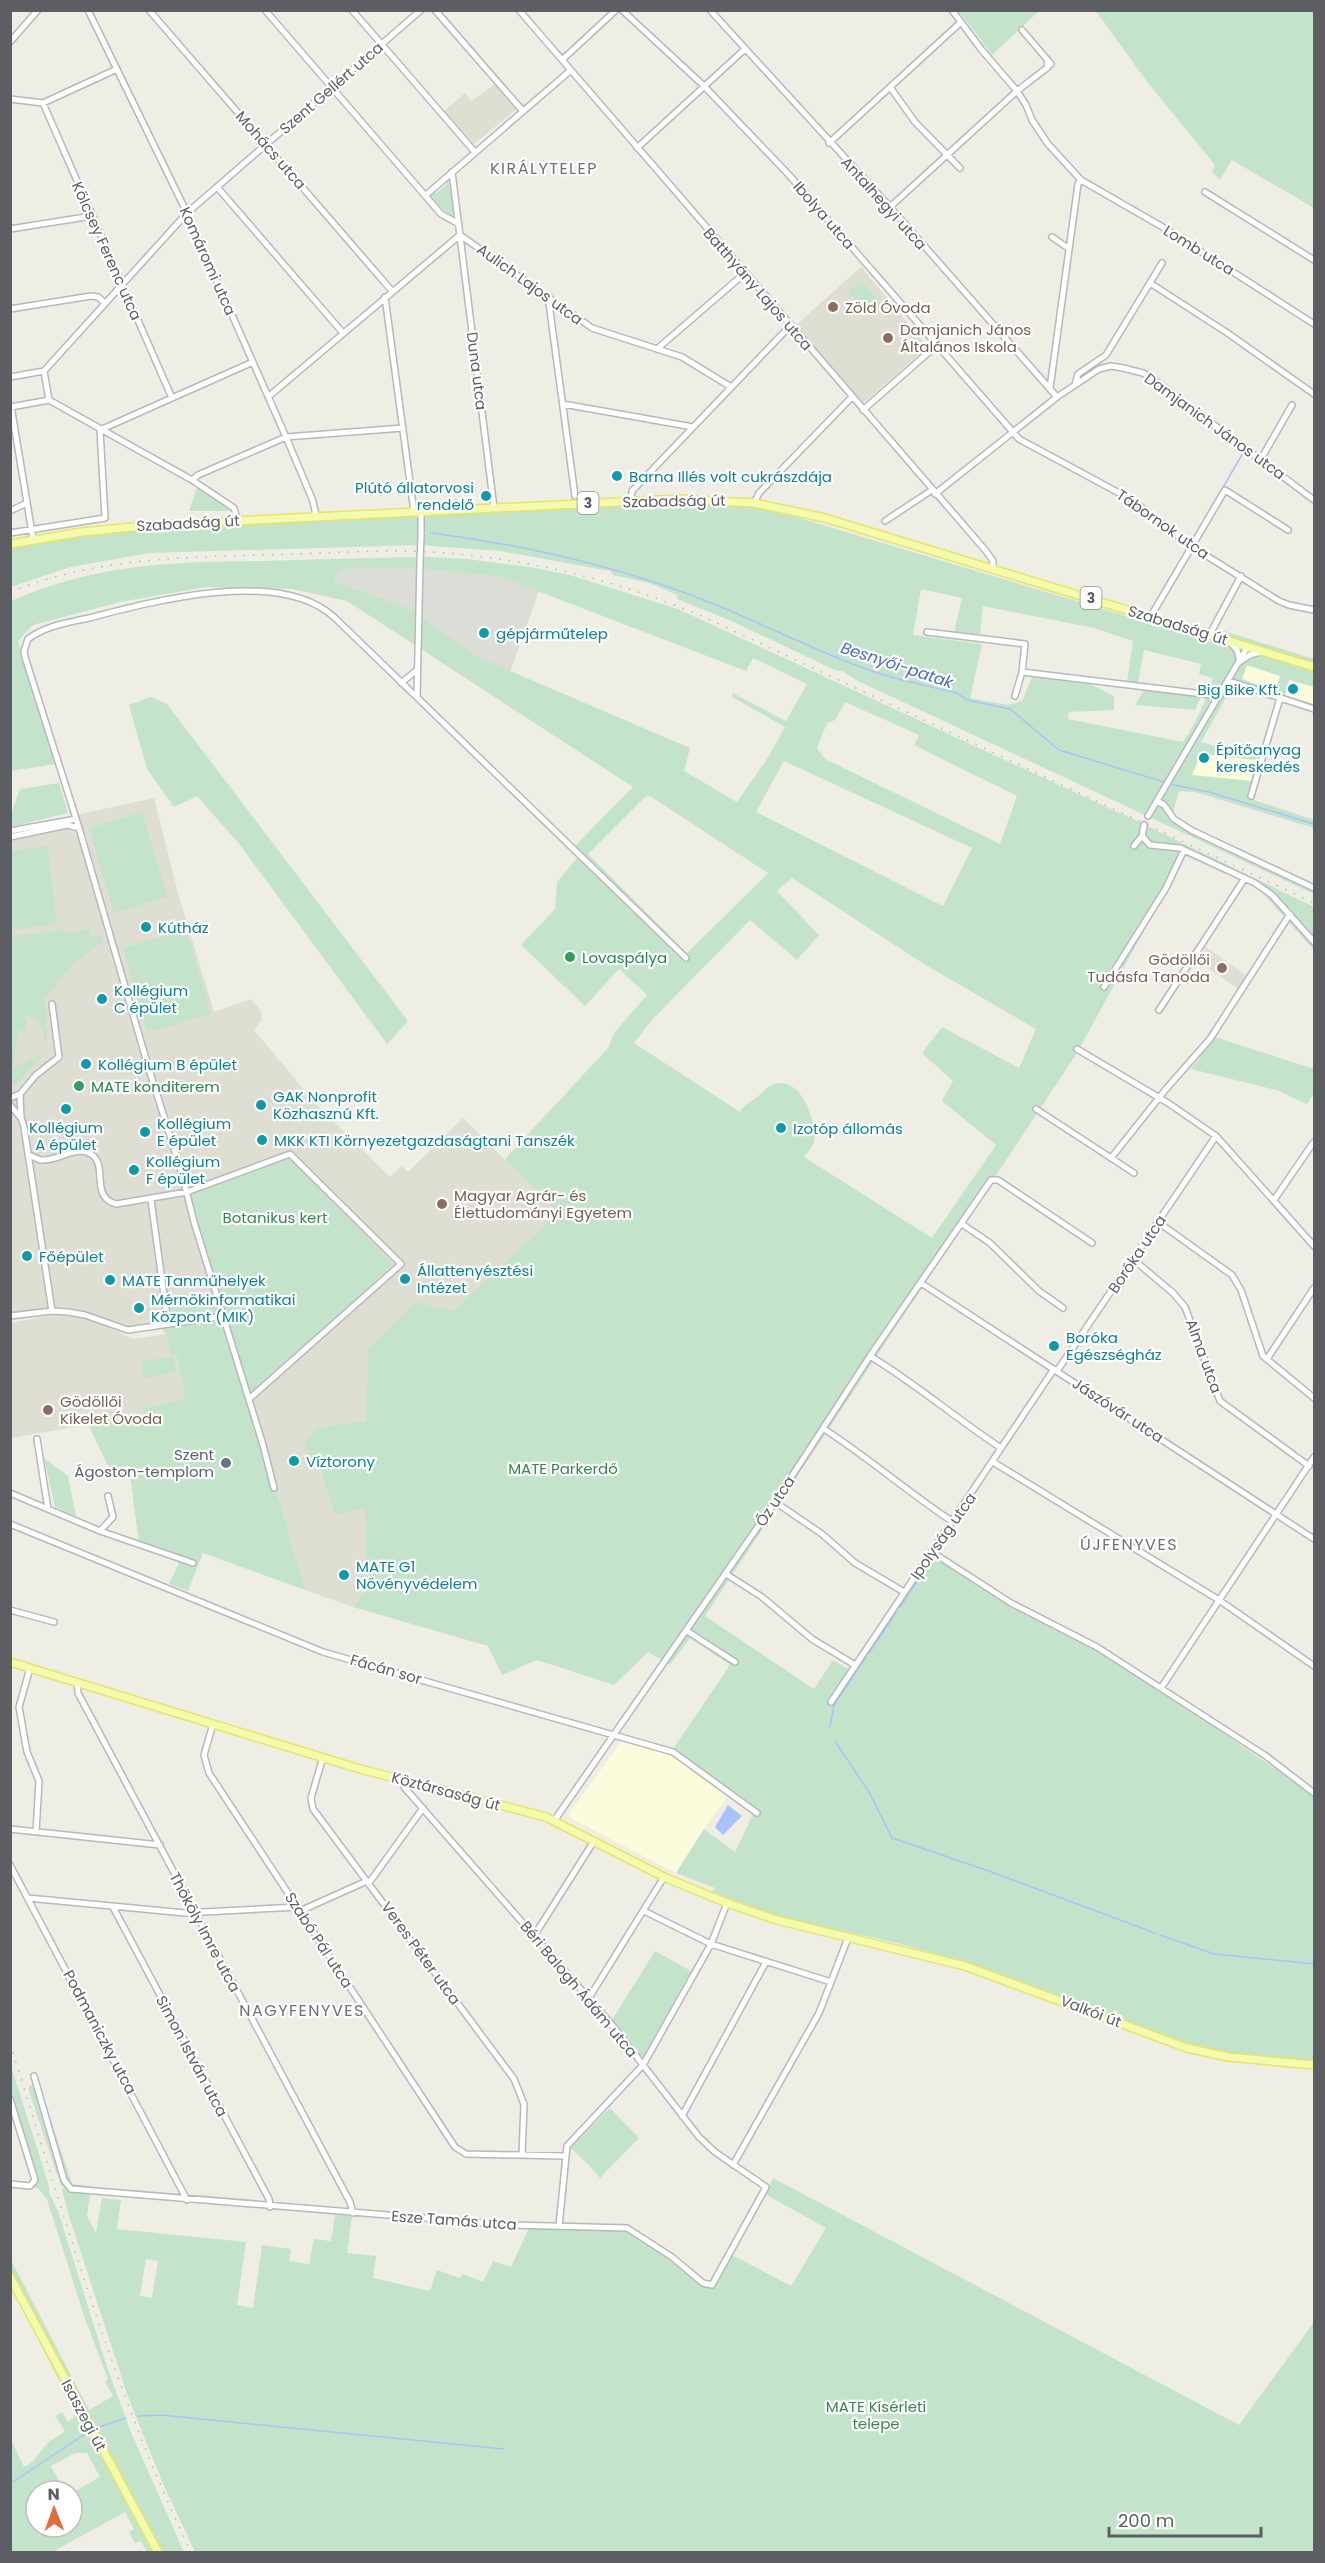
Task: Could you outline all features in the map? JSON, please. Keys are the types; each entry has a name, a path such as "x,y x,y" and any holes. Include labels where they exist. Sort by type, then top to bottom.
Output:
{"main road":[{"name":"Szabadság út","path":"10,544 129,526 631,501 706,499 754,502 835,520 1314,667"},
{"name":"Köztársaság út","path":"11,1662 323,1757 554,1821 664,1877 727,1903 777,1920 870,1942"},
{"name":"Valkói út","path":"870,1942 939,1958 996,1976 1200,2052 1314,2065"},
{"name":"Isaszegi út","path":"10,2277 158,2553"}],"street":[{"path":"10,42 38,10"},
{"name":"Komáromi utca","path":"88,10 187,213 286,437 313,501 316,516"},
{"name":"Mohács utca","path":"149,10 392,291"},
{"path":"265,10 443,216 459,224"},
{"path":"352,10 474,151"},
{"name":"Szent Gellért utca","path":"44,371 187,213 421,10"},
{"path":"435,10 522,110"},
{"name":"Batthyány Lajos utca","path":"519,10 851,398 990,556 993,569"},
{"path":"562,60 616,10"},
{"name":"Ibolya utca","path":"622,10 704,86 789,175 1012,433"},
{"name":"Antalhegyi utca","path":"710,10 829,143 890,207 1057,397"},
{"name":"Lomb utca","path":"952,10 960,23 1017,91 1037,129 1065,165 1081,180 1166,229 1314,324"},
{"path":"829,143 960,23"},
{"path":"1022,30 1051,64"},
{"path":"637,148 745,49"},
{"path":"890,207 1017,91 1048,67 1047,58"},
{"path":"10,99 43,103 117,69"},
{"path":"426,195 474,151 571,70"},
{"path":"890,87 915,122 960,168"},
{"name":"Kölcsey Ferenc utca","path":"43,103 172,398"},
{"name":"Duna utca","path":"452,172 494,508"},
{"path":"1050,389 1068,248 1078,184 1081,180"},
{"path":"217,187 343,333"},
{"path":"1205,192 1314,260"},
{"path":"10,229 92,216"},
{"path":"268,397 460,235"},
{"name":"Aulich Lajos utca","path":"460,235 592,328 689,360 731,387"},
{"path":"1052,237 1068,248"},
{"path":"1075,385 1078,374 1106,355 1162,262"},
{"path":"657,349 745,273"},
{"path":"1150,283 1226,332 1314,394"},
{"path":"10,309 91,296 98,297 105,303"},
{"path":"548,296 575,496"},
{"path":"385,297 421,536 417,698"},
{"path":"631,501 632,491 790,326"},
{"path":"863,410 937,345"},
{"path":"100,430 253,362"},
{"name":"Damjanich János utca","path":"885,521 934,492 1057,397 1107,367 1143,373 1314,500"},
{"path":"10,377 44,371 49,400"},
{"path":"754,502 759,494 851,398"},
{"path":"33,539 11,406 49,400 192,480 234,508 237,520"},
{"path":"563,404 693,427"},
{"path":"1261,459 1292,405"},
{"path":"192,480 198,475 286,437 403,428"},
{"path":"10,533 105,518 100,430"},
{"name":"Tábornok utca","path":"1012,433 1019,439 1142,506 1191,546 1285,604 1314,610"},
{"path":"1151,616 1225,490 1288,530"},
{"path":"10,511 27,503"},
{"path":"1210,634 1241,576"},
{"path":"274,1488 79,828 25,657 25,645 28,639 43,630 117,610 200,595 246,591 285,594 308,600 327,610 686,958"},
{"path":"927,632 1025,644 1022,672 1015,696"},
{"path":"1229,640 1238,651 1240,662"},
{"path":"1148,816 1248,646"},
{"path":"1240,662 1250,655 1263,651"},
{"path":"401,683 417,670"},
{"path":"1022,672 1220,696"},
{"path":"1229,681 1314,709"},
{"path":"1251,796 1280,698"},
{"path":"1157,801 1164,805 1174,819 1191,830 1314,888"},
{"path":"10,831 76,819"},
{"path":"10,837 67,825 79,828"},
{"path":"1134,846 1142,836 1144,825"},
{"path":"1142,836 1150,845 1184,850 1245,878 1272,895 1314,942"},
{"path":"1104,987 1166,888 1184,850"},
{"path":"1159,1010 1245,878"},
{"path":"1111,1158 1210,1040 1290,914"},
{"path":"10,1098 20,1094 36,1075 59,1056 52,1004"},
{"path":"1077,1049 1216,1136 1314,1246"},
{"path":"20,1094 21,1118 52,1311"},
{"path":"10,1105 21,1118"},
{"path":"1036,1109 1134,1173"},
{"name":"Boróka utca","path":"1056,1370 1134,1260 1216,1136"},
{"path":"1274,1200 1313,1143"},
{"path":"30,1169 41,1160 74,1153 88,1153 97,1161 103,1196 107,1201 116,1204 151,1200 187,1192 290,1154 400,1264 249,1399"},
{"path":"28,1155 41,1160"},
{"name":"Őz utca","path":"554,1821 726,1574 824,1429 870,1356 992,1180 998,1180 1092,1243"},
{"path":"151,1200 166,1311"},
{"path":"1158,1222 1225,1269 1236,1281 1262,1353 1314,1398"},
{"path":"962,1224 990,1243 1040,1291 1063,1308"},
{"name":"Alma utca","path":"1134,1260 1173,1293 1185,1307 1220,1401 1309,1466"},
{"name":"Jászóvár utca","path":"921,1284 1314,1539"},
{"path":"1267,1359 1314,1288"},
{"path":"10,1316 52,1311 85,1315 128,1330 224,1316"},
{"path":"870,1356 906,1378 1001,1448"},
{"name":"Ipolyság utca","path":"831,1702 1056,1370"},
{"path":"824,1429 868,1458 913,1496 953,1522"},
{"path":"37,1439 48,1509"},
{"path":"1161,1688 1314,1457"},
{"path":"993,1462 1219,1600 1314,1666"},
{"path":"10,1493 100,1531 193,1563"},
{"path":"100,1531 113,1516 108,1496"},
{"path":"775,1502 822,1534 855,1563 904,1592"},
{"name":"Fácán sor","path":"11,1527 305,1645 673,1752 757,1813"},
{"path":"932,1552 1011,1603 1097,1647 1266,1756 1314,1793"},
{"path":"726,1574 762,1597 812,1639 855,1665"},
{"path":"10,1610 54,1622"},
{"path":"687,1631 735,1662"},
{"path":"30,1668 19,1707 27,1752 39,1781 36,1832"},
{"name":"Thököly Imre utca","path":"77,1682 78,1693 350,2202 353,2213"},
{"name":"Szabó Pál utca","path":"213,1724 204,1755 209,1773 455,2147 466,2154 564,2156"},
{"name":"Veres Péter utca","path":"323,1757 312,1793 311,1805 518,2087 524,2112 522,2155"},
{"name":"Béri Balogh Ádám utca","path":"402,1780 404,1787 589,1998 706,2145 766,2187"},
{"path":"28,1898 185,1913 299,1909 368,1882 423,1808"},
{"path":"10,1829 160,1845"},
{"path":"534,1936 594,1841"},
{"name":"Podmaniczky utca","path":"10,1865 187,2200"},
{"path":"589,1998 664,1877"},
{"path":"559,2226 565,2150 571,2140 643,2066 711,1944 727,1903"},
{"name":"Simon István utca","path":"112,1907 263,2189 270,2207"},
{"path":"644,1911 711,1944 831,1982"},
{"path":"733,2165 819,2013 848,1938"},
{"path":"682,2116 766,1962"},
{"name":"Esze Tamás utca","path":"34,2076 68,2187 270,2207 631,2229 703,2283 711,2285 766,2187"},
{"path":"10,2099 35,2178 34,2184 28,2186 10,2184"}],"shaded area":[{"path":"495,84 517,109 474,144 444,111 465,93 472,101"},
{"name":"Damjanich János Általános Iskola","path":"861,267 928,347 863,403 796,325"},
{"path":"410,568 501,577 539,591 510,672 477,657 407,607 333,581 340,569"},
{"path":"1246,665 1280,676 1275,691 1241,679"},
{"path":"1289,680 1314,687 1314,704 1285,695"},
{"path":"1201,754 1256,760 1251,781 1191,775"},
{"name":"Magyar Agrár- és Élettudományi Egyetem","path":"154,798 178,893 214,1012 251,999 261,1011 262,1020 254,1030 316,1104 390,1177 402,1166 408,1172 463,1118 559,1213 453,1311 368,1349 366,1421 330,1425 314,1464 320,1469 335,1515 365,1509 366,1588 353,1607 305,1590 249,1394 258,1393 393,1264 208,1254 219,1294 163,1312 159,1325 131,1330 96,1315 55,1309 11,1314 11,829"},
{"name":"Gödöllői Tudásfa Tanoda","path":"1206,947 1247,976 1238,989 1197,960"},
{"path":"52,1315 73,1315 95,1320 132,1339 166,1334 170,1355 176,1354 185,1400 144,1408 145,1415 11,1438 10,1323"},
{"path":"622,1741 671,1752 729,1795 676,1873 572,1819 569,1813"}],"green space":[{"path":"959,11 1039,11 992,55"},
{"path":"1096,11 1314,11 1314,208 1232,160 1220,180 1212,172 1215,165 1148,83"},
{"path":"448,179 455,214 451,217 430,196 433,191 435,194 447,184 445,181"},
{"path":"861,281 882,305 869,316 848,292"},
{"path":"197,488 229,507 233,511 189,511"},
{"path":"705,503 766,508 1216,643 1221,630 1314,659 1314,687 1290,680 1285,695 1314,704 1314,713 1232,687 1201,742 1266,760 1254,800 1314,820 1314,828 1195,792 1179,791 1172,815 1200,832 1314,883 1314,894 858,681 842,671 837,671 729,620 677,599 677,595 649,583 613,575 610,571 501,551 417,545 150,553 70,567 11,587 11,547 101,532 224,523","holes":["921,589 962,598 954,632 980,635 983,606 1094,628 1133,641 1127,682 1138,683 1144,650 1201,664 1199,674 1213,678 1200,711 1183,742 1068,719 1069,712 1114,710 1114,696 1090,684 1032,677 1022,701 1008,705 970,698 982,644 913,635","1247,665 1280,676 1275,691 1242,679","1201,754 1255,760 1251,781 1192,775"]},
{"name":"MATE Parkerdő","path":"427,557 467,559 570,575 678,609 1137,821 1314,907 1314,950 1258,888 1185,856 1077,1053 705,1616 814,1689 833,1660 853,1672 894,1608 931,1559 936,1558 1014,1609 1115,1660 1314,1795 1314,2063 1233,2055 1188,2046 974,1965 897,1943 781,1917 712,1892 715,1888 676,1873 704,1829 735,1852 753,1814 671,1752 730,1665 690,1638 670,1665 648,1652 614,1685 537,1660 502,1675 488,1646 353,1607 366,1588 365,1509 335,1515 320,1469 314,1464 305,1445 314,1430 330,1425 366,1421 368,1349 416,1302 453,1311 558,1213 505,1159 608,1048 614,1033 647,995 619,969 585,1006 521,945 555,909 557,882 580,855 573,848 633,787 347,601 292,589 206,587 120,602 33,625 18,641 55,764 11,771 11,601 73,579 104,572 165,564","holes":["410,568 501,577 746,671 753,658 807,684 786,721 733,693 732,697 785,727 767,759 737,802 684,771 690,748 478,657 407,607 333,581 340,569","845,702 919,735 914,745 1017,796 1000,844 825,759 817,748 827,723 835,720","784,761 972,848 943,906 756,812","650,796 768,873 687,953 588,854 645,797","792,878 924,964 1036,1029 1019,1068 942,1027 922,1053 953,1081 942,1101 996,1145 932,1238 804,1157 814,1141 813,1122 805,1101 791,1086 782,1083 770,1086 745,1105 740,1112 634,1043 652,1020 750,920 797,960 819,935 777,891"]},
{"path":"1145,689 1201,697 1195,710 1135,705"},
{"path":"151,697 167,704 408,1021 387,1044 240,845 197,796 174,807 147,769 129,705"},
{"path":"59,783 68,813 11,827 11,814 20,789"},
{"path":"142,812 167,897 114,913 89,828"},
{"path":"47,846 57,924 11,930 11,851"},
{"path":"59,927 65,933 90,929 92,937 103,936 103,941 73,964 45,999 47,1043 38,1021 25,1015 27,1031 18,1031 13,1067 45,1053 17,1084 11,1084 11,936 54,932"},
{"path":"186,930 211,1014 148,1032 123,948"},
{"path":"1215,1037 1314,1069 1314,1093 1307,1104 1276,1090 1191,1069"},
{"name":"Botanikus kert","path":"289,1158 393,1264 258,1393 249,1395 305,1590 203,1553 188,1591 169,1584 181,1558 139,1544 129,1466 109,1468 89,1426 144,1415 144,1408 185,1399 176,1354 170,1355 166,1334 159,1325 163,1312 163,1301 218,1294 191,1196"},
{"path":"173,1356 176,1372 144,1378 141,1362"},
{"path":"44,1458 68,1476 76,1516 55,1507"},
{"path":"655,1951 691,1971 643,2057 640,2057 612,2020"},
{"path":"11,2066 49,2186 49,2193 58,2211 107,2367 132,2435 184,2552 147,2552 141,2541 135,2543 129,2532 134,2529 125,2512 84,2535 84,2486 100,2477 87,2453 75,2453 51,2466 58,2479 24,2479 24,2539 76,2539 56,2550 57,2552 11,2552 11,2440 24,2467 35,2459 49,2442 65,2431 55,2416 62,2412 68,2422 74,2417 74,2410 11,2286 10,2258 89,2410 113,2396 105,2382 108,2379 85,2319 47,2199 38,2188 34,2188 11,2109"},
{"name":"MATE Kísérleti telepe","path":"32,2075 36,2075 72,2184 91,2186 87,2216 96,2233 102,2198 121,2200 117,2229 246,2242 237,2305 253,2308 262,2245 291,2249 289,2261 309,2264 314,2239 331,2241 335,2215 352,2216 347,2253 376,2256 373,2278 430,2291 437,2270 460,2278 463,2274 483,2282 493,2261 511,2267 529,2228 623,2229 661,2250 711,2288 732,2255 791,2286 826,2228 765,2194 773,2178 1239,2425 1314,2322 1314,2552 195,2552 164,2486 128,2397 68,2213 62,2190 64,2187 61,2186 28,2088 34,2083","holes":["146,2259 158,2261 152,2298 140,2296"]},
{"path":"610,2108 639,2138 600,2178 570,2148"}],"water":[{"path":"728,1805 742,1816 723,1835 715,1827"}],"waterway":[{"path":"1191,542 1243,453"},
{"name":"Besnyői-patak","path":"431,533 561,556 657,583 733,612 869,670 957,693 967,700 1010,709 1059,750 1164,782"},
{"name":"Besnyői-patak","path":"1169,784 1209,792 1314,824"},
{"path":"900,1607 930,1562"},
{"path":"869,1653 896,1613"},
{"path":"830,1727 834,1705 866,1657"},
{"path":"835,1741 869,1792 892,1838 989,1871 1155,1933"},
{"path":"1160,1935 1214,1954 1314,1964"},
{"path":"138,2416 161,2415 504,2449"},
{"path":"99,2427 126,2418"},
{"path":"10,2484 85,2434"}],"railway":[{"path":"10,592 72,573 136,562 369,551 467,555 537,565 571,573 638,592 704,617 1314,903"},
{"path":"10,2043 91,2301 137,2428 191,2552"}],"place":[{"name":"Zöld Óvoda","path":"833,307"},
{"name":"Damjanich János Általános Iskola","path":"888,338"},
{"name":"Barna Illés volt cukrászdája","path":"617,476"},
{"name":"Plútó állatorvosi rendelő","path":"486,496"},
{"name":"gépjárműtelep","path":"484,633"},
{"name":"Big Bike Kft.","path":"1293,689"},
{"name":"Építőanyag kereskedés","path":"1204,758"},
{"name":"Kútház","path":"146,927"},
{"name":"Lovaspálya","path":"570,957"},
{"name":"Gödöllői Tudásfa Tanoda","path":"1222,968"},
{"name":"Kollégium C épület","path":"102,999"},
{"name":"Kollégium B épület","path":"86,1064"},
{"name":"MATE konditerem","path":"79,1086"},
{"name":"GAK Nonprofit Közhasznú Kft.","path":"261,1105"},
{"name":"Kollégium A épület","path":"66,1109"},
{"name":"Izotóp állomás","path":"781,1128"},
{"name":"Kollégium E épület","path":"145,1132"},
{"name":"MKK KTI Környezetgazdaságtani Tanszék","path":"262,1140"},
{"name":"Kollégium F épület","path":"134,1170"},
{"name":"Magyar Agrár- és Élettudományi Egyetem","path":"442,1204"},
{"name":"Főépület","path":"27,1256"},
{"name":"Állattenyésztési Intézet","path":"405,1279"},
{"name":"MATE Tanműhelyek","path":"110,1280"},
{"name":"Mérnökinformatikai Központ (MIK)","path":"139,1308"},
{"name":"Boróka Egészségház","path":"1054,1346"},
{"name":"Gödöllői Kikelet Óvoda","path":"48,1410"},
{"name":"Víztorony","path":"294,1461"},
{"name":"Szent Ágoston-templom","path":"226,1463"},
{"name":"MATE G1 Növényvédelem","path":"344,1575"}],"district":[{"name":"KIRÁLYTELEP","path":"544,168"},
{"name":"ÚJFENYVES","path":"1129,1544"},
{"name":"NAGYFENYVES","path":"302,2010"}]}
